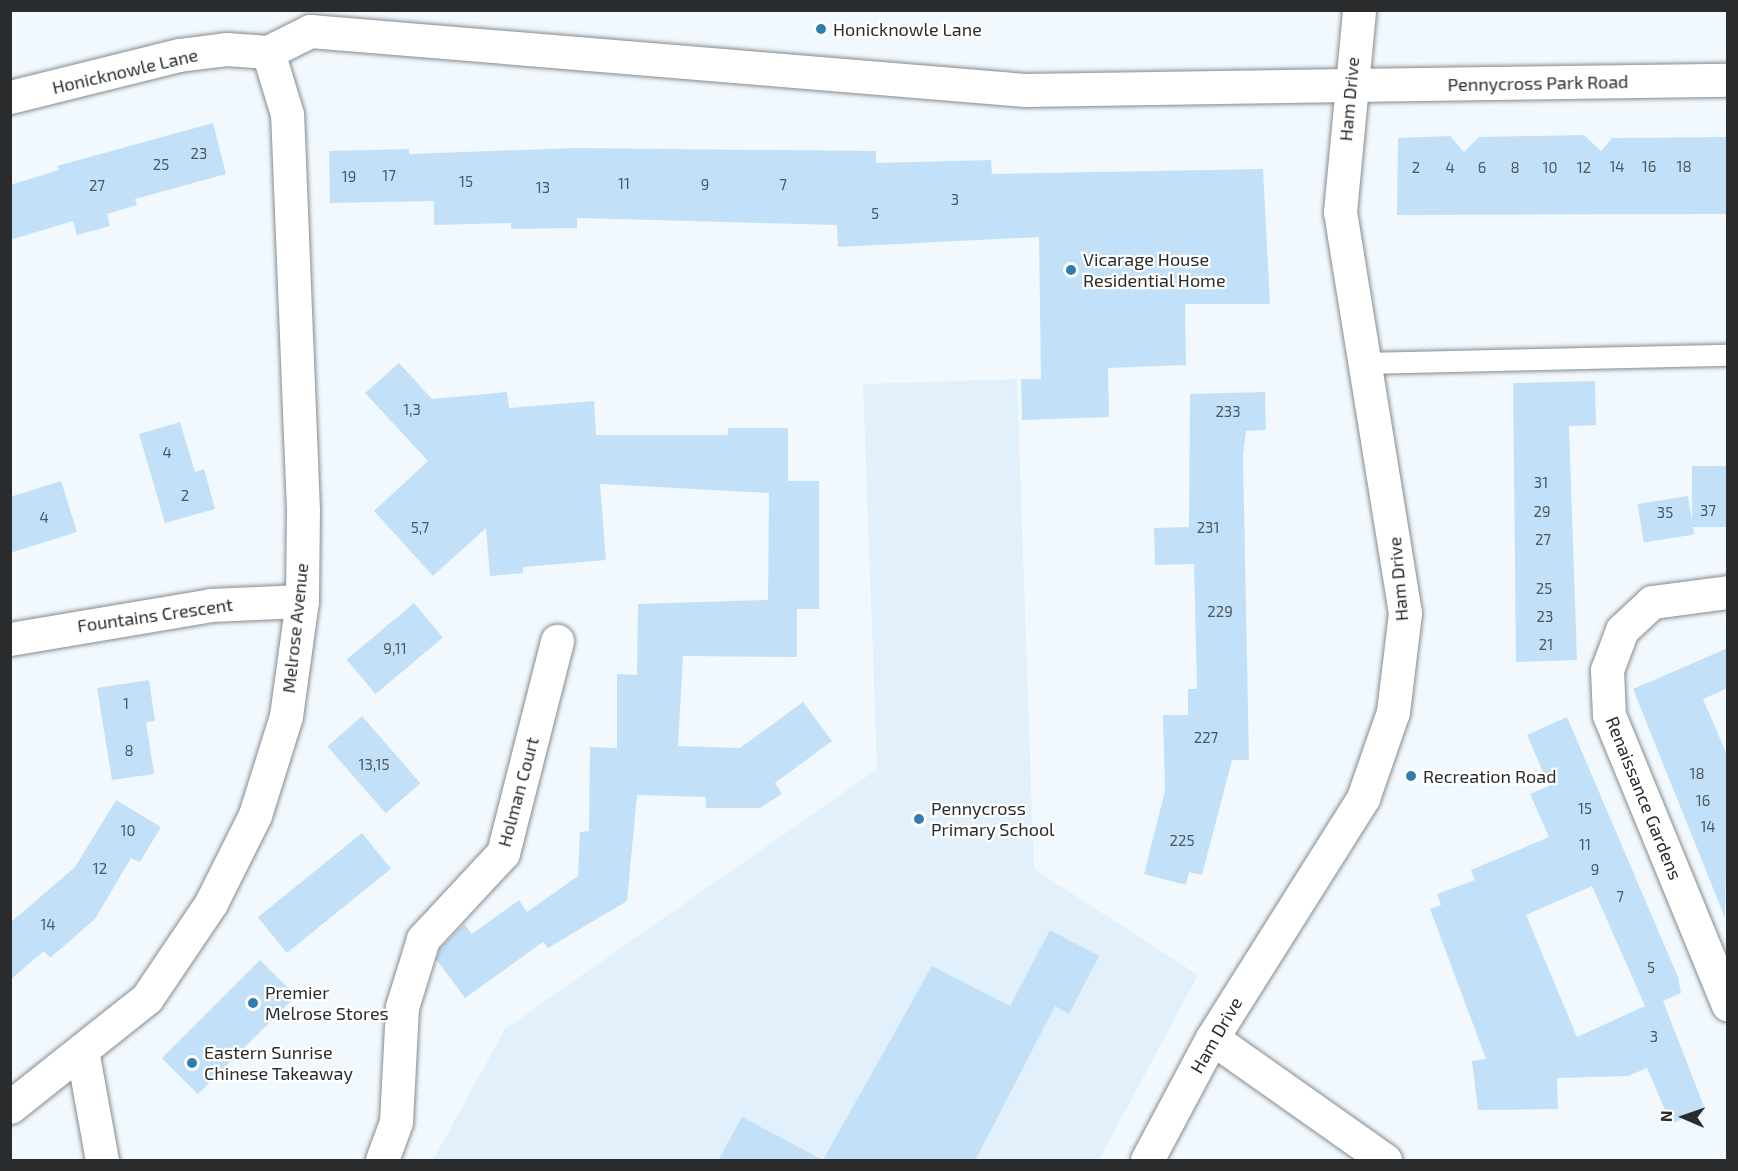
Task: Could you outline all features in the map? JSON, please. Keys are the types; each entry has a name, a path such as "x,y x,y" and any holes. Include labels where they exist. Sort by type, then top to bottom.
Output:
{"street":[{"name":"Ham Drive","path":"1147,1161 1212,1038 1363,798 1393,712 1405,613 1362,363 1340,212 1348,85 1359,10"},
{"name":"Honicknowle Lane","path":"10,97 179,55 226,49 268,52 310,32 1025,90 1348,85"},
{"name":"Melrose Avenue","path":"10,1107 147,998 212,903 255,815 286,716 302,601 303,510 287,114 268,52"},
{"name":"Pennycross Park Road","path":"1348,85 1728,80"},
{"name":"Renaissance Gardens","path":"1728,592 1652,602 1622,630 1607,670 1608,715 1728,1005"},
{"name":"Fountains Crescent","path":"10,639 210,605 302,601"},
{"name":"Holman Court","path":"382,1161 396,1122 402,1007 423,939 504,853 557,641"},
{"path":"1212,1038 1385,1161"},
{"path":"82,1050 102,1161"}],"lane":[{"path":"1362,363 1728,355"}],"shaded area":[{"name":"Pennycross Primary School","path":"1017,379 1034,869 1198,975 1099,1160 433,1160 505,1029 877,769 863,384"}],"building":[{"path":"213,123 226,174 135,199 137,205 107,214 110,226 77,235 73,221 10,240 10,185 59,170 57,166"},
{"path":"1584,135 1601,151 1612,138 1728,137 1728,214 1397,215 1398,138 1450,136 1464,152 1479,137"},
{"path":"575,148 876,151 876,163 991,160 992,174 1263,169 1270,304 1185,304 1186,365 1108,368 1109,417 1022,420 1021,379 1041,379 1039,237 838,247 837,225 577,218 577,228 511,229 511,223 434,225 434,201 330,203 329,151 409,149 409,154"},
{"path":"399,363 432,399 507,392 509,408 594,401 596,435 728,435 728,428 788,428 788,481 819,481 819,609 797,609 797,657 683,656 678,746 740,748 803,702 832,741 775,783 782,794 760,808 706,808 706,797 637,795 627,901 548,948 543,942 465,998 436,959 440,949 464,924 472,934 519,900 527,912 578,876 580,832 589,831 590,747 617,748 617,674 637,675 638,604 768,600 769,493 600,484 606,560 523,567 523,573 490,576 486,528 433,576 374,511 428,461 365,393"},
{"path":"1595,381 1596,425 1569,426 1577,660 1516,662 1513,383"},
{"path":"1265,392 1266,430 1246,431 1243,456 1249,760 1232,760 1202,875 1189,872 1186,885 1144,874 1165,791 1163,715 1188,715 1188,689 1197,689 1194,564 1155,565 1154,528 1189,527 1190,394"},
{"path":"180,422 195,472 204,469 215,509 165,523 139,434"},
{"path":"1692,466 1728,466 1728,527 1692,527"},
{"path":"61,481 77,532 10,553 10,497"},
{"path":"1688,496 1694,535 1644,542 1638,504"},
{"path":"414,603 443,637 376,694 347,660"},
{"path":"1728,648 1728,688 1703,699 1728,757 1725,918 1633,689"},
{"path":"149,680 155,721 146,722 154,774 112,780 97,688"},
{"path":"362,716 420,783 386,813 327,746"},
{"path":"1567,717 1678,977 1681,993 1663,1001 1705,1109 1671,1124 1647,1068 1628,1076 1557,1078 1558,1109 1478,1110 1472,1061 1486,1059 1430,909 1441,905 1437,894 1475,880 1471,870 1549,837 1530,794 1549,786 1527,735","holes":["1592,886 1645,1006 1577,1037 1526,915"]},
{"path":"116,800 161,827 140,862 131,858 95,919 50,958 44,951 10,980 10,923 75,867"},
{"path":"362,833 391,869 287,953 258,917"},
{"path":"1050,930 1099,956 1069,1014 1055,1006 975,1161 718,1161 742,1117 823,1160 932,966 1010,1006"},
{"path":"260,960 296,996 198,1094 162,1058"}],"place":[{"name":"Honicknowle Lane","path":"821,29"},
{"name":"Vicarage House Residential Home","path":"1071,270"},
{"name":"Recreation Road","path":"1411,776"},
{"name":"Pennycross Primary School","path":"919,819"},
{"name":"Premier Melrose Stores","path":"253,1003"},
{"name":"Eastern Sunrise Chinese Takeaway","path":"192,1063"}]}
